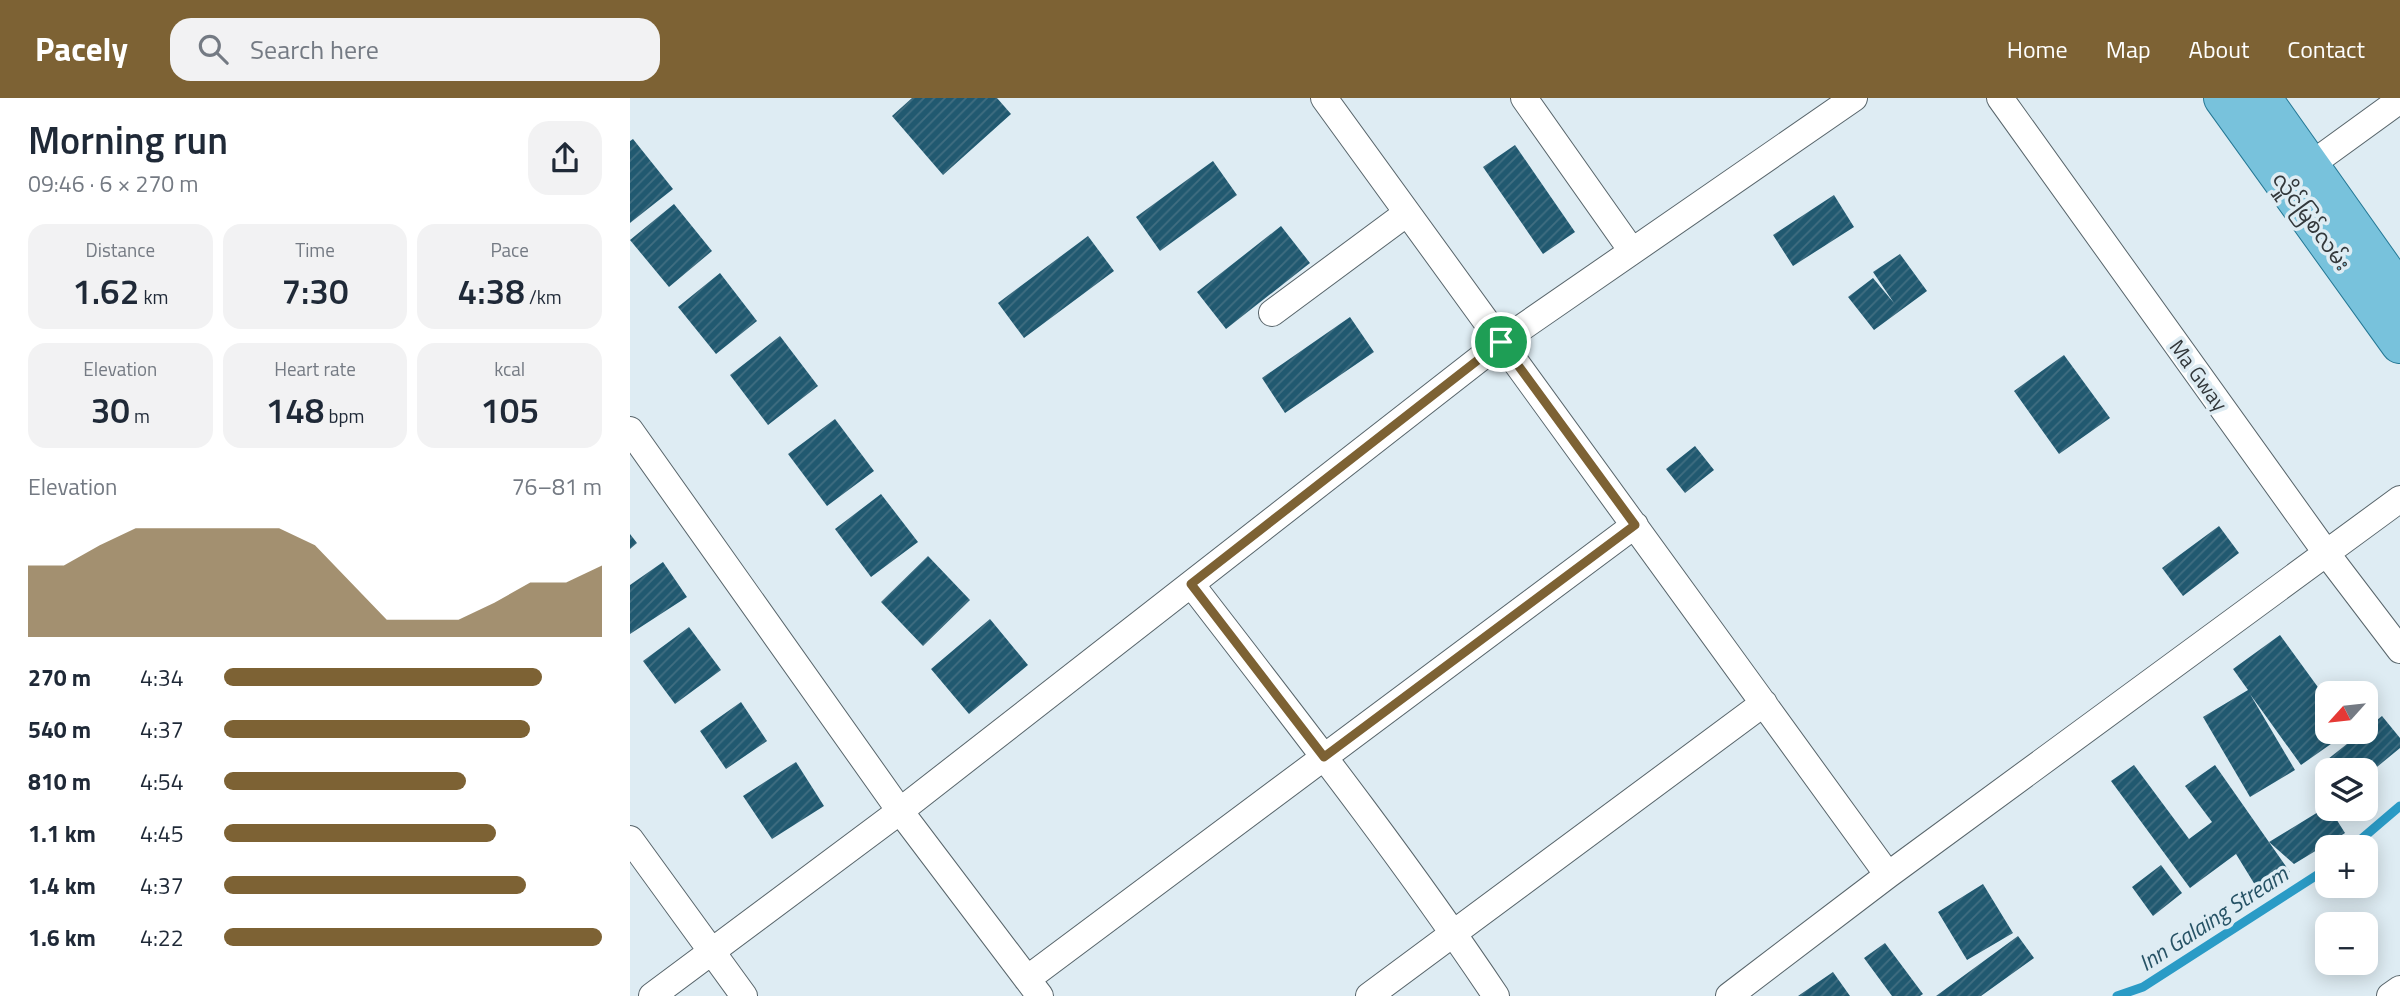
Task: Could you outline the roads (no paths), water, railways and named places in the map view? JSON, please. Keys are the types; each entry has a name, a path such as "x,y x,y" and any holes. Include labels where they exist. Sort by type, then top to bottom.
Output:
{"main road":[{"name":"လှိုင်မြစ်လမ်း","path":"2223,98 2297,174 2400,293"},
{"name":"လှိုင်မြစ်လမ်း","path":"2262,98 2297,174 2400,344"}],"street":[{"path":"1324,98 1888,875"},
{"path":"1524,98 1632,251"},
{"path":"652,996 900,811 1501,342 1854,98"},
{"name":"Ma Gway","path":"2000,98 2400,650"},
{"path":"2297,174 2400,100"},
{"path":"1272,313 1407,213"},
{"path":"630,430 900,811 1034,987 1324,757 1635,525"},
{"path":"1729,996 1888,875 2400,499"},
{"path":"1191,584 1324,757 1454,933 1496,996"},
{"path":"1369,996 1764,703"},
{"path":"630,839 744,996"},
{"path":"2390,996 2400,989"}],"waterway":[{"name":"Inn Galaing Stream","path":"2366,835 2400,806"},
{"name":"Inn Galaing Stream","path":"2117,996 2143,987 2315,876"}]}
